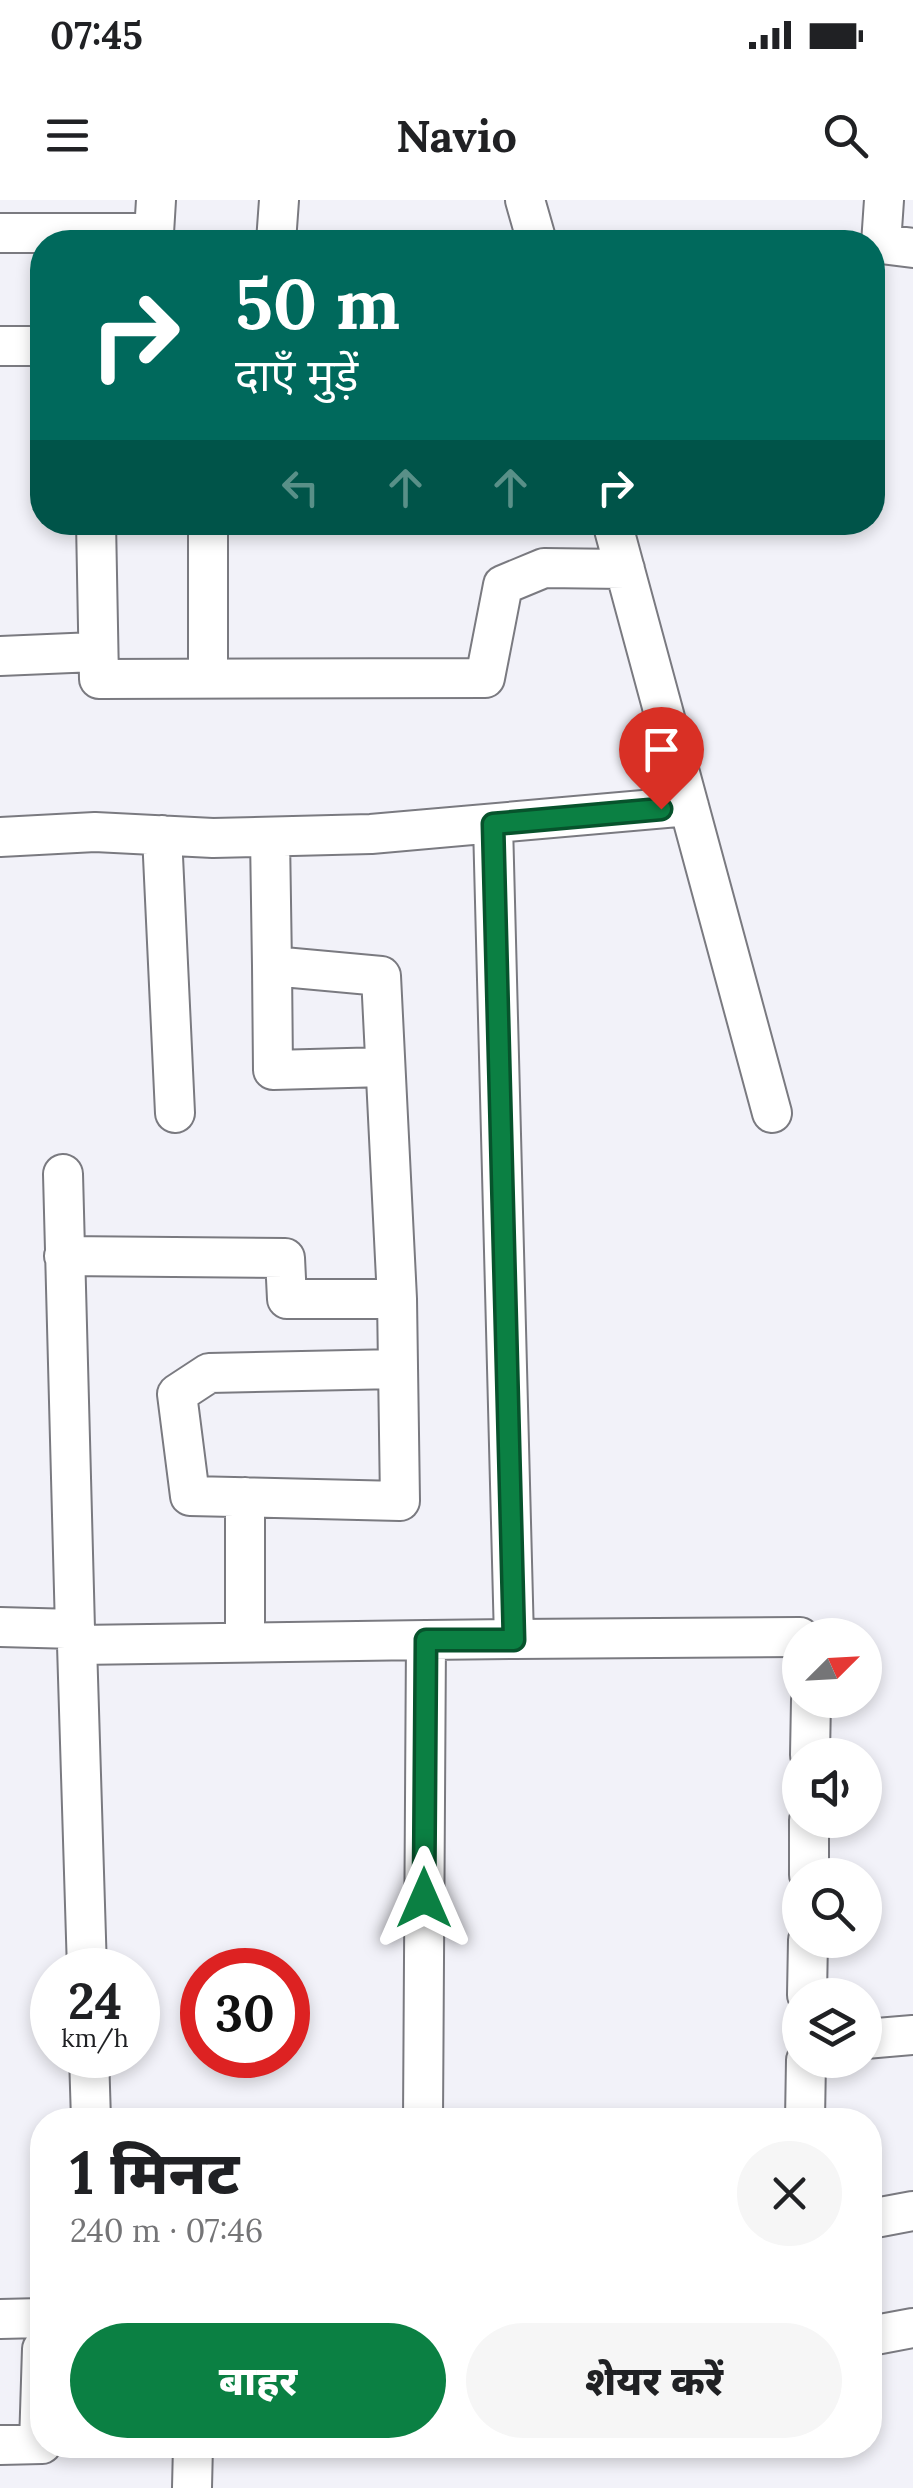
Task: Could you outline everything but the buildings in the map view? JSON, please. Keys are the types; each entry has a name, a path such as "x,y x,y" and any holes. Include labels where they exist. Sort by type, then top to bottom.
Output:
{"street":[{"path":"154,230 156,200"},
{"path":"277,230 279,200"},
{"path":"525,200 533,230"},
{"path":"882,230 884,200"},
{"path":"0,233 30,233"},
{"path":"885,244 913,248"},
{"path":"0,346 30,346"},
{"path":"96,535 95,652 99,679 486,678 503,585 544,568 624,569"},
{"path":"208,535 208,678"},
{"path":"615,535 772,1113"},
{"path":"0,656 95,652"},
{"path":"0,836 94,832 270,836 493,824 689,806"},
{"path":"493,824 514,1640"},
{"path":"162,835 175,1114"},
{"path":"270,836 273,1070 386,1066"},
{"path":"272,966 380,976 398,1299 400,1501 190,1496 177,1394 210,1373 398,1369"},
{"path":"62,1174 85,1948"},
{"path":"64,1256 285,1258 288,1299 398,1299"},
{"path":"245,1497 245,1642"},
{"path":"0,1627 76,1637 245,1642 782,1637"},
{"path":"423,2108 426,1640"},
{"path":"882,2038 913,2035"},
{"path":"90,2078 91,2108"},
{"path":"805,2108 806,2078"},
{"path":"882,2217 913,2211"},
{"path":"0,2319 30,2318"},
{"path":"882,2334 913,2328"},
{"path":"0,2445 30,2444"},
{"path":"192,2488 193,2458"}],"route":[{"path":"424,1898 426,1640 514,1640 493,824 661,809"}]}
